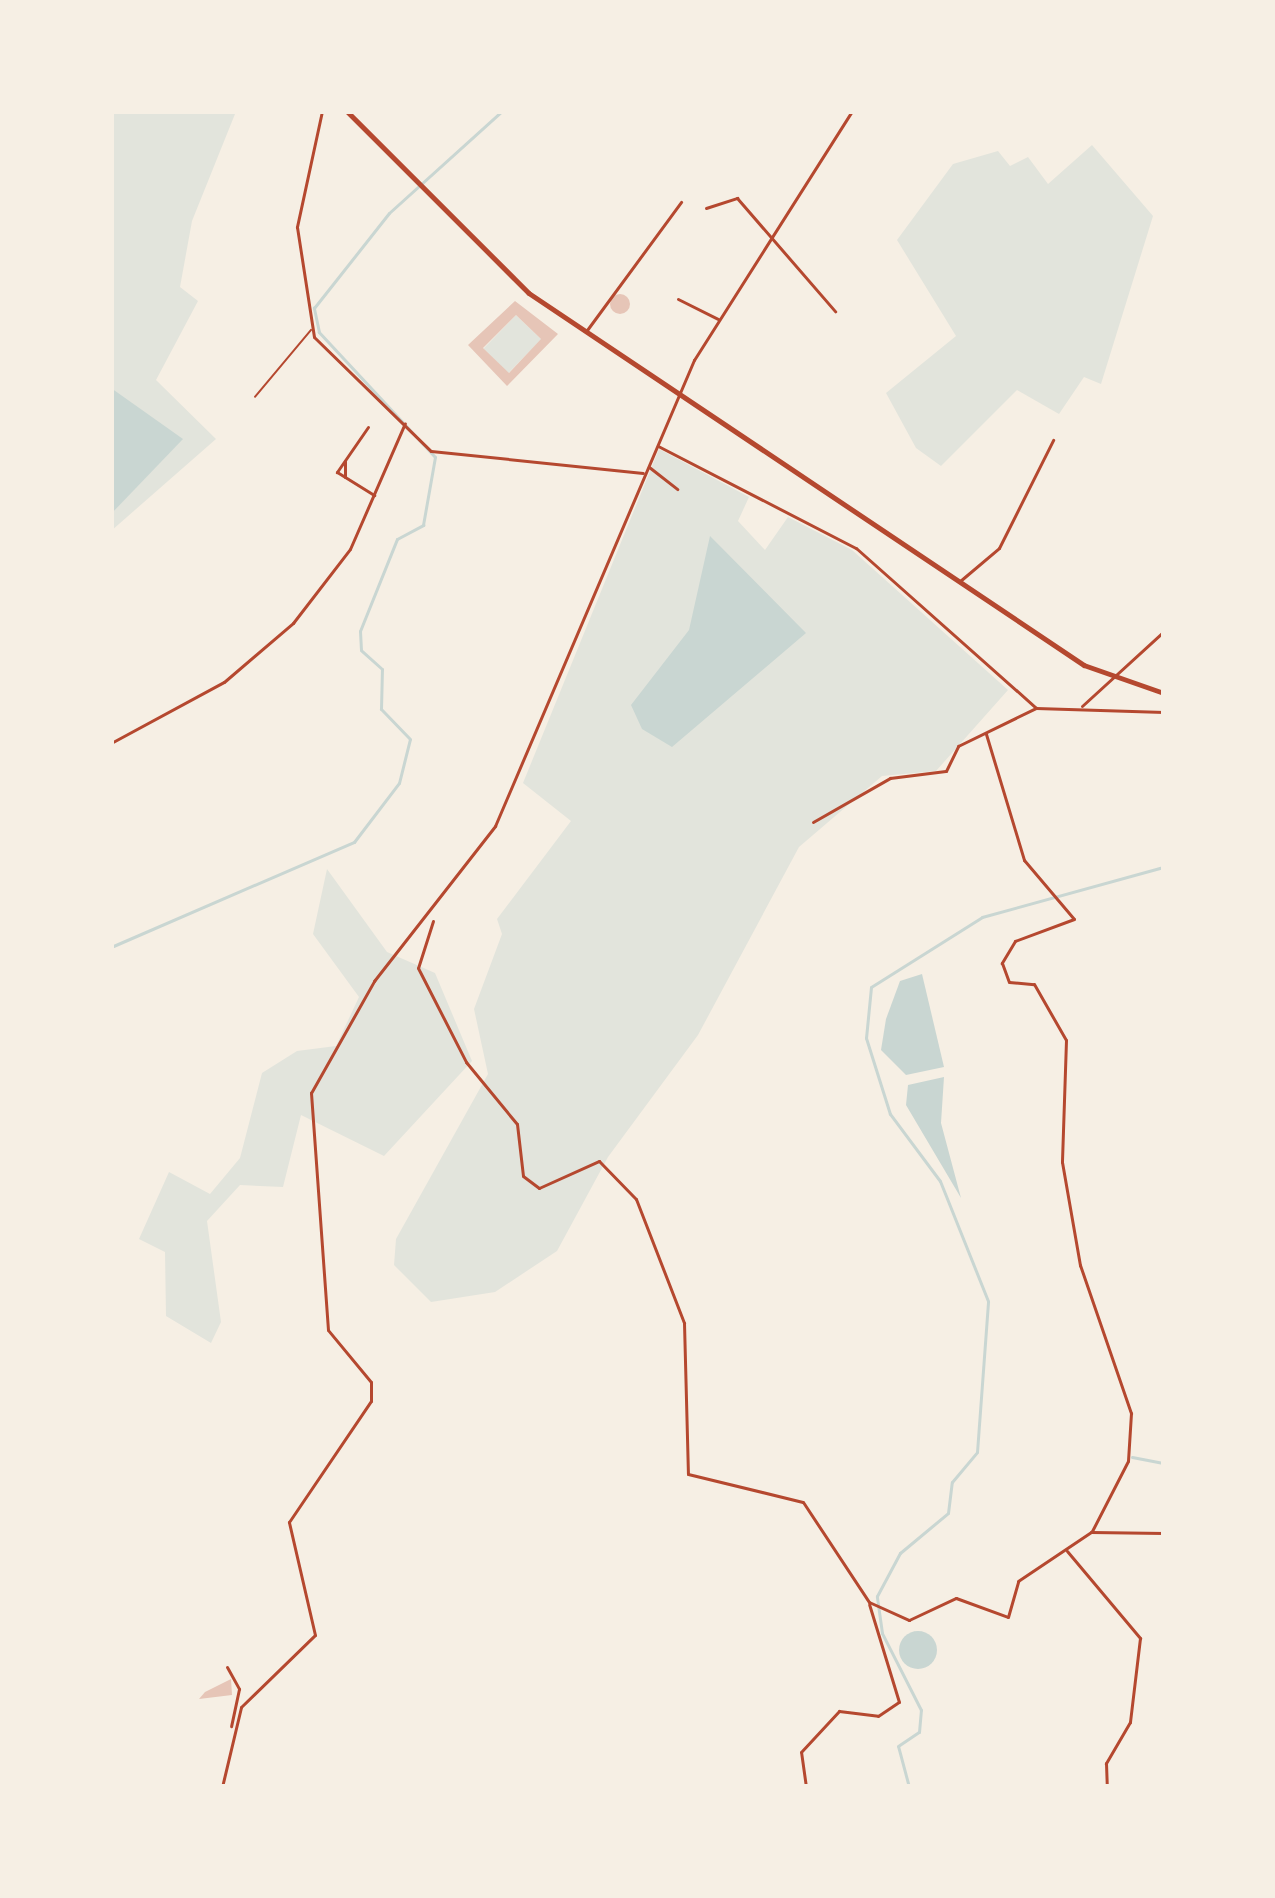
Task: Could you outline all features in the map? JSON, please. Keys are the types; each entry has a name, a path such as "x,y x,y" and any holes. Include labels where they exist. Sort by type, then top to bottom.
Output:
{"main road":[{"path":"347,111 518,284 585,332 1110,677 1164,692"}],"street":[{"path":"322,111 297,227 311,330 431,451 645,473"},
{"path":"228,1739 241,1707 315,1635 290,1522 371,1401 371,1382 328,1330 310,1093 374,981 433,919 520,776 677,394 719,319 852,111"},
{"path":"706,208 735,196 835,311"},
{"path":"585,332 682,202"},
{"path":"677,299 719,319"},
{"path":"111,743 224,682 293,622 374,495 405,422"},
{"path":"344,478 343,460 368,427"},
{"path":"959,582 999,548 1053,440"},
{"path":"656,445 856,548 1036,708"},
{"path":"343,460 344,478"},
{"path":"648,466 677,489"},
{"path":"344,478 374,495"},
{"path":"1082,706 1164,631"},
{"path":"813,822 890,778 946,771 958,746 1036,708 1164,712"},
{"path":"869,1602 909,1620 956,1598 1009,1617 1011,1588 1091,1532 1128,1461 1131,1413 1082,1272 1062,1162 1066,1040 1034,984 1009,982 1002,963 1015,940 1074,920 1024,860 986,734"},
{"path":"433,919 418,968 466,1062 518,1124 524,1176 539,1188 599,1161 636,1199 684,1323 688,1474 803,1502 869,1602 898,1702 878,1716 839,1711 801,1752 806,1787"},
{"path":"1091,1532 1164,1533"},
{"path":"1065,1550 1140,1638 1130,1722 1106,1763 1107,1787"},
{"path":"204,1787 222,1786 239,1689 227,1667"}],"lane":[{"path":"255,397 311,330"}],"shaded area":[{"path":"111,111 235,114 192,221 180,287 198,301 156,380 216,439 111,531"},
{"path":"1092,145 1153,216 1101,384 1084,377 1059,414 1017,390 941,466 916,448 886,393 956,336 897,240 953,164 998,151 1010,166 1028,157 1048,184"},
{"path":"516,315 541,339 509,373 483,349"},
{"path":"111,388 183,439 111,514"},
{"path":"659,449 749,497 738,521 765,550 788,517 852,550 1008,690 936,771 882,776 799,847 698,1035 608,1157 557,1251 495,1292 431,1302 394,1265 396,1239 488,1074 474,1009 502,934 497,919 571,821 523,783"},
{"path":"710,536 806,633 672,747 642,729 631,705 689,630"},
{"path":"327,869 387,952 435,973 472,1061 384,1156 301,1115 283,1187 240,1185 207,1221 221,1322 211,1343 166,1316 165,1252 139,1239 169,1172 210,1194 240,1158 262,1073 297,1051 336,1046 359,997 313,934"},
{"path":"922,974 944,1067 906,1075 881,1050 900,981"},
{"path":"944,1077 941,1123 961,1198 906,1105 908,1085"},
{"path":"918,1631 932,1636 937,1650 932,1664 918,1669 904,1664 899,1650 904,1636"}],"building":[{"path":"620,294 630,304 620,314 610,304"},
{"path":"515,301 558,334 507,386 468,345","holes":["516,315 541,339 509,373 483,348"]},
{"path":"231,1679 232,1695 199,1699 205,1692"}],"waterway":[{"path":"111,947 354,842 399,783 410,739 381,709 382,669 361,650 360,631 397,539 423,525 435,457 319,332 314,308 389,213 502,111"},
{"path":"909,1787 898,1746 919,1732 921,1710 882,1633 877,1596 900,1553 948,1513 952,1482 977,1452 988,1301 940,1181 890,1114 866,1038 871,987 982,917 1164,867"},
{"path":"1132,1457 1164,1463"}]}
